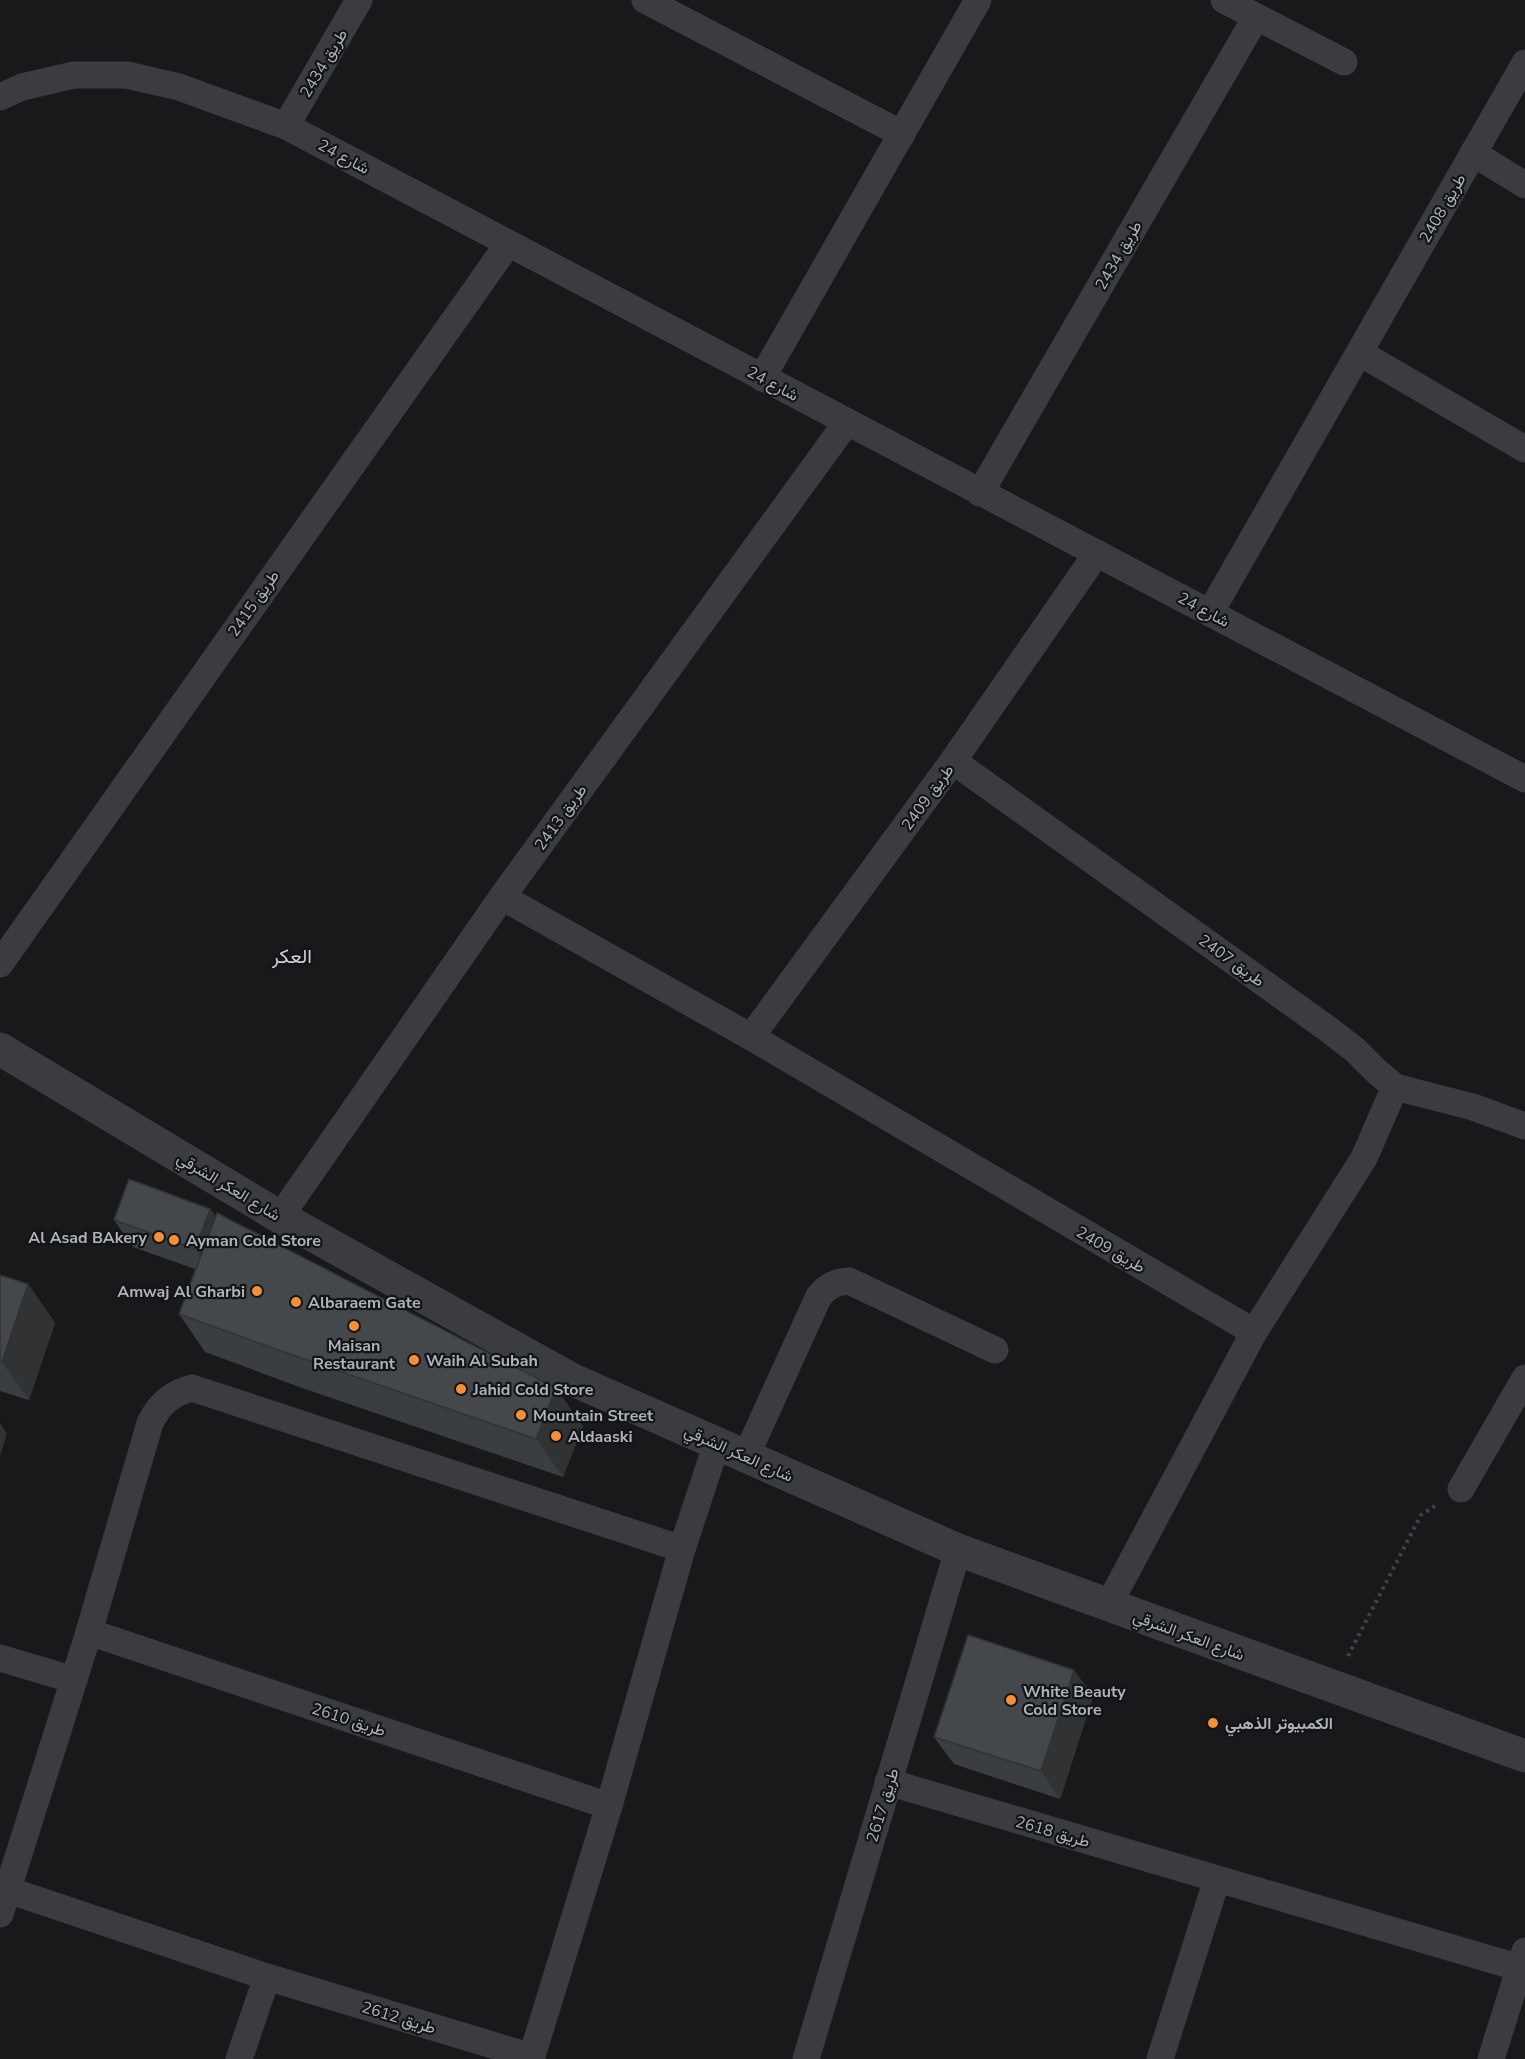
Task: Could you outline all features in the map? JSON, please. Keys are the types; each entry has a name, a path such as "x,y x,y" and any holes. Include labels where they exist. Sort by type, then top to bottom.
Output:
{"street":[{"name":"طريق 2434","path":"286,126 360,0"},
{"path":"645,0 902,134"},
{"path":"762,378 978,0"},
{"path":"1224,0 1344,62"},
{"name":"طريق 2434","path":"980,492 1256,17"},
{"name":"طريق 2408","path":"1210,613 1525,63"},
{"name":"شارع 24","path":"0,97 22,87 74,75 127,75 179,87 286,126 1525,778"},
{"path":"1473,153 1525,184"},
{"name":"طريق 2415","path":"0,964 508,244"},
{"path":"1360,353 1525,449"},
{"name":"طريق 2413","path":"280,1217 502,897 847,422"},
{"name":"طريق 2409","path":"751,1037 953,761 1097,553"},
{"name":"طريق 2407","path":"953,761 1328,1029 1395,1087 1473,1107 1525,1126"},
{"name":"طريق 2409","path":"502,897 751,1037 1254,1332"},
{"name":"شارع العكر الشرقي","path":"0,1049 280,1217 571,1379 958,1551 1525,1756"},
{"path":"1108,1606 1254,1332 1364,1158 1395,1087"},
{"path":"532,2058 609,1806 682,1549 731,1449 819,1296 826,1288 837,1282 849,1281 995,1350"},
{"path":"4,1902 89,1632 150,1423 157,1410 179,1391 192,1388 682,1549"},
{"path":"1461,1489 1521,1394"},
{"name":"طريق 2617","path":"806,2059 958,1551"},
{"name":"طريق 2610","path":"89,1632 609,1806"},
{"path":"0,1658 74,1680"},
{"name":"طريق 2618","path":"888,1782 1217,1879 1522,1959 1491,2059"},
{"path":"1160,2059 1217,1879"},
{"name":"طريق 2612","path":"4,1902 267,1977 532,2058"},
{"path":"239,2059 267,1977"}],"path":[{"path":"1333,1687 1420,1515 1461,1489"}],"building":[{"path":"129,1179 210,1209 195,1249 114,1220"},
{"path":"217,1213 556,1388 536,1439 179,1314"},
{"path":"0,1275 28,1284 2,1362 0,1362"},
{"path":"968,1635 1074,1670 1041,1771 934,1737"}],"place":[{"name":"Al Asad BAkery","path":"159,1237"},
{"name":"Ayman Cold Store","path":"174,1240"},
{"name":"Amwaj Al Gharbi","path":"257,1291"},
{"name":"Albaraem Gate","path":"296,1302"},
{"name":"Maisan Restaurant","path":"354,1326"},
{"name":"Waih Al Subah","path":"414,1360"},
{"name":"Jahid Cold Store","path":"461,1389"},
{"name":"Mountain Street","path":"521,1415"},
{"name":"Aldaaski","path":"556,1436"},
{"name":"White Beauty Cold Store","path":"1011,1700"},
{"name":"الكمبيوتر الذهبي","path":"1213,1723"}],"district":[{"name":"العكر","path":"292,956"}]}
